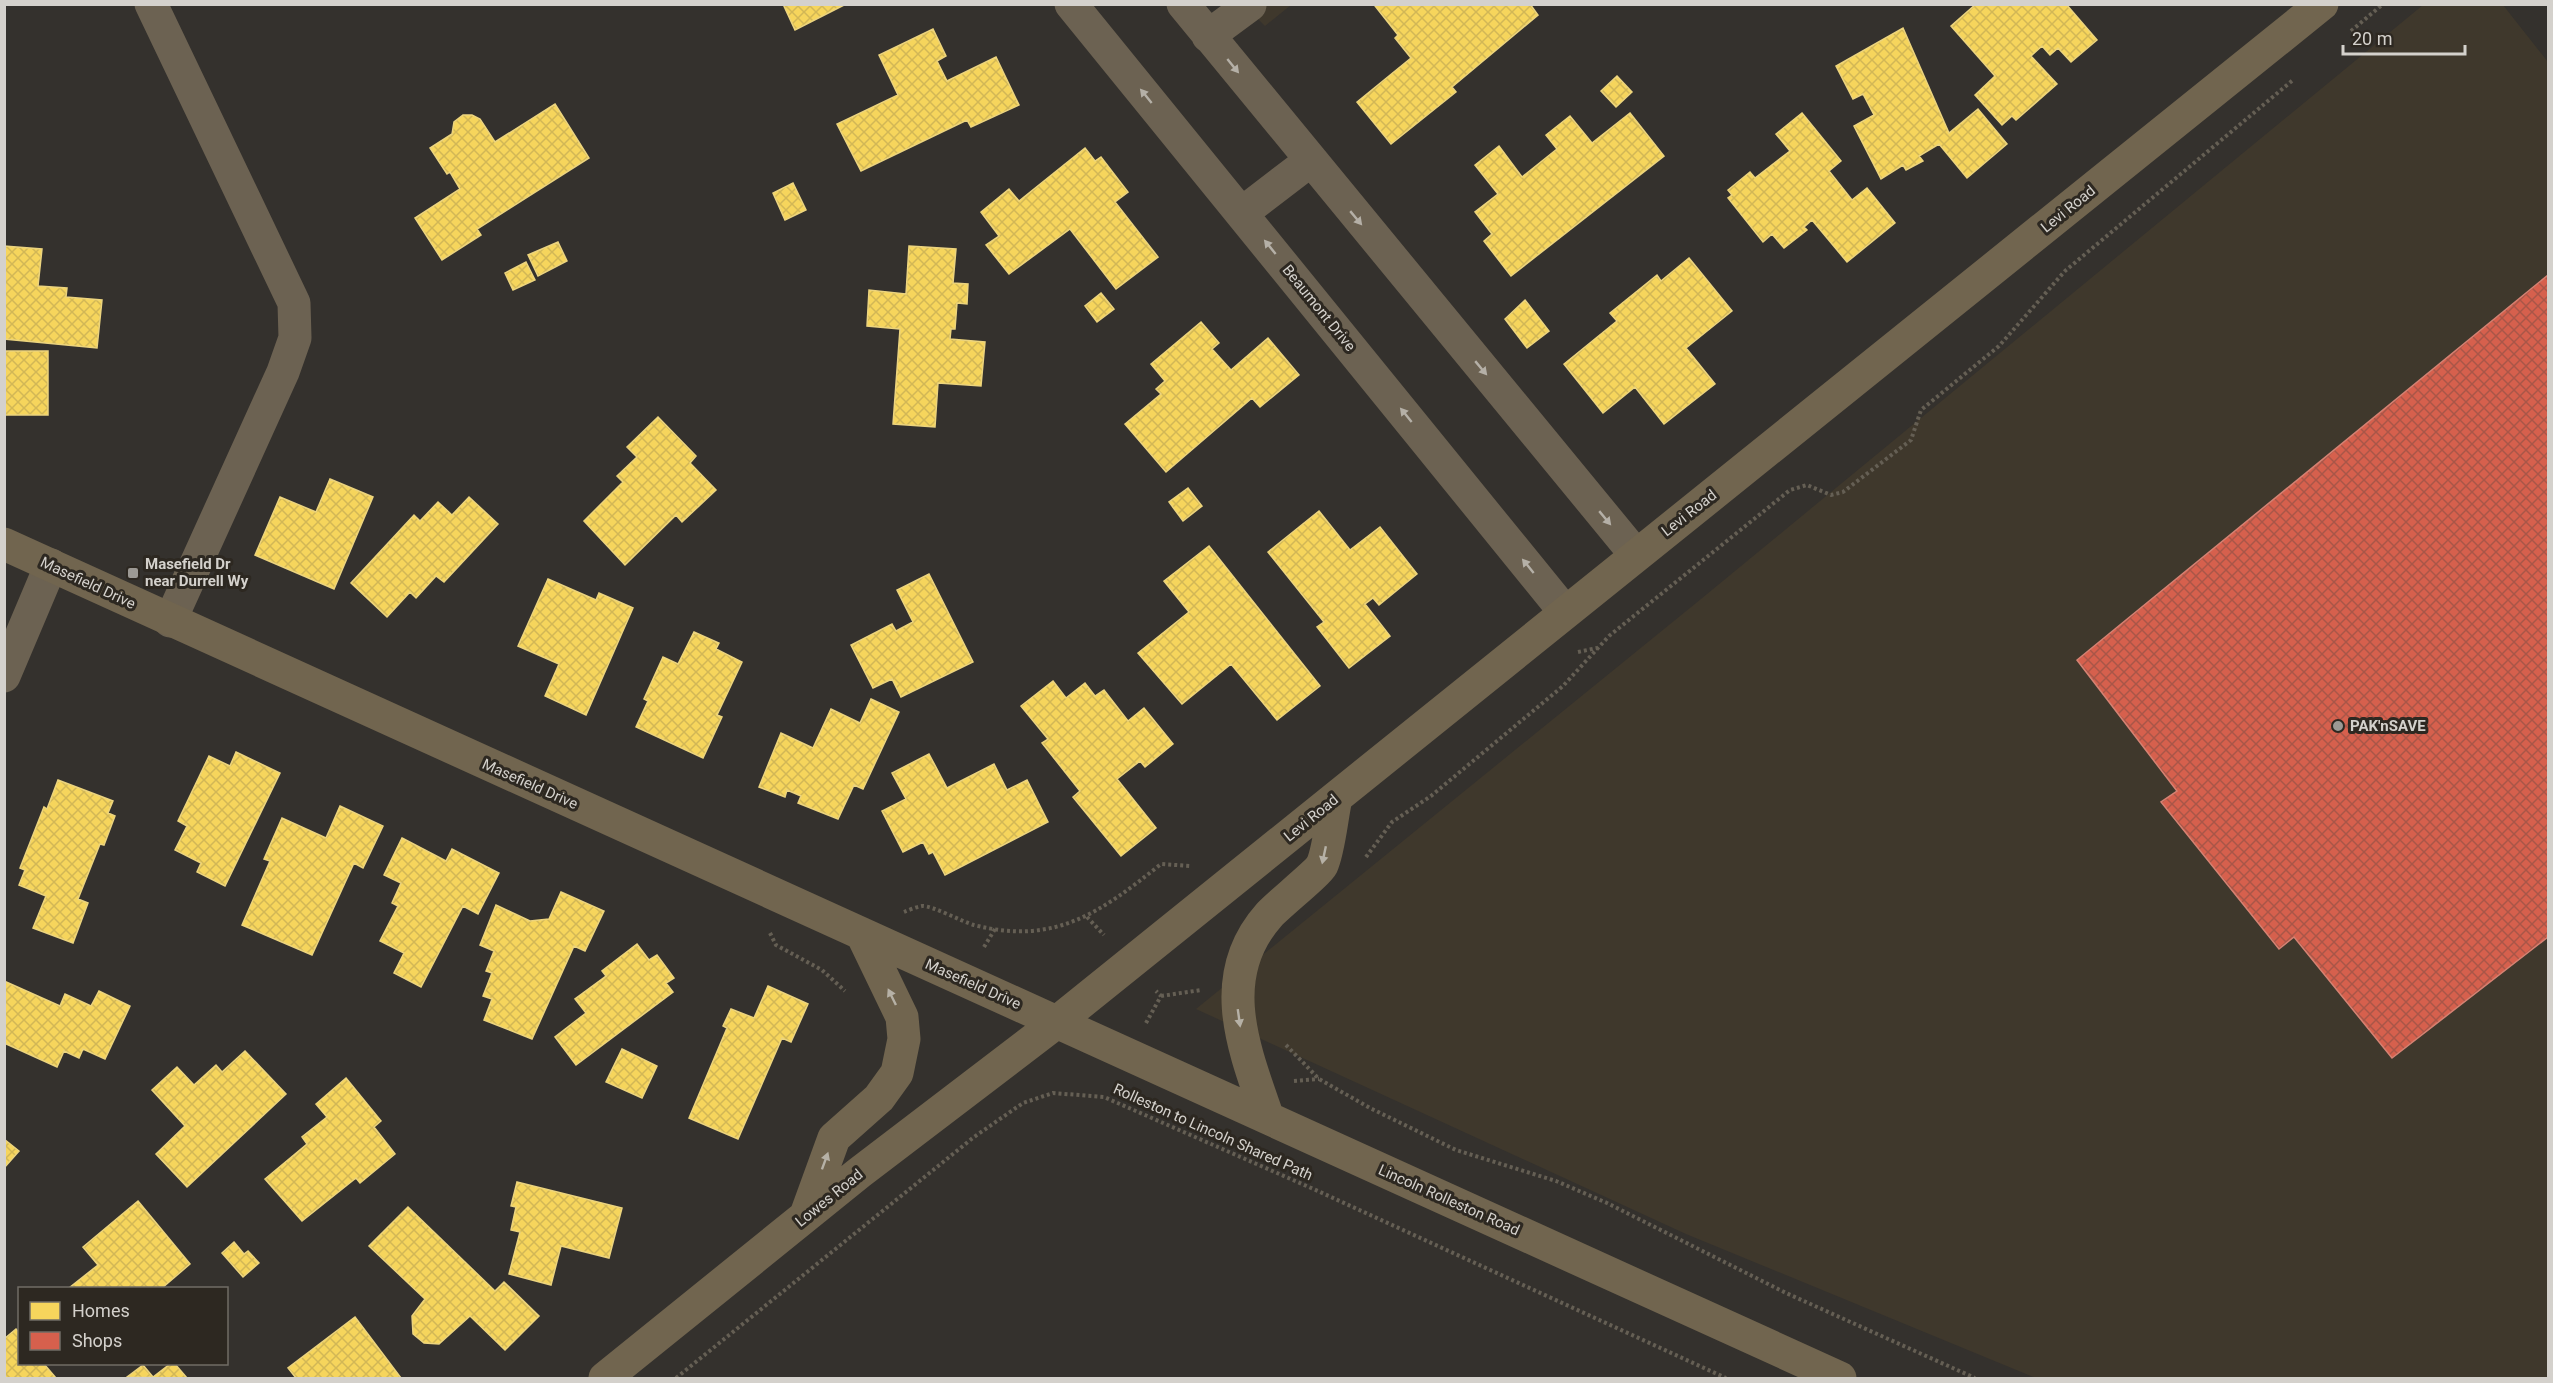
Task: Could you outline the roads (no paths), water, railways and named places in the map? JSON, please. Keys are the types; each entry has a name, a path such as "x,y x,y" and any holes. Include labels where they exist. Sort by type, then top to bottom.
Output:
{"main road":[{"name":"Levi Road","path":"1057,1022 2322,4"},
{"name":"Masefield Drive","path":"4,544 1057,1022"},
{"path":"1268,1118 1243,1042 1238,1007 1242,959 1255,930 1282,900 1322,866 1336,798"},
{"path":"806,1216 834,1138 879,1098 897,1073 904,1039 902,1017 862,934"},
{"name":"Lowes Road","path":"605,1378 806,1216 1057,1022"},
{"name":"Lincoln Rolleston Road","path":"1057,1022 1840,1378"}],"street":[{"path":"151,4 294,303 295,338 283,372 170,621"},
{"name":"Beaumont Drive","path":"1071,4 1565,612"},
{"path":"1183,4 1636,555"},
{"path":"1208,36 1250,5"},
{"path":"1242,213 1310,161"},
{"path":"4,676 51,565"}],"place":[{"name":"Masefield Dr near Durrell Wy","path":"133,573"},
{"name":"PAK'nSAVE","path":"2338,726"}]}
